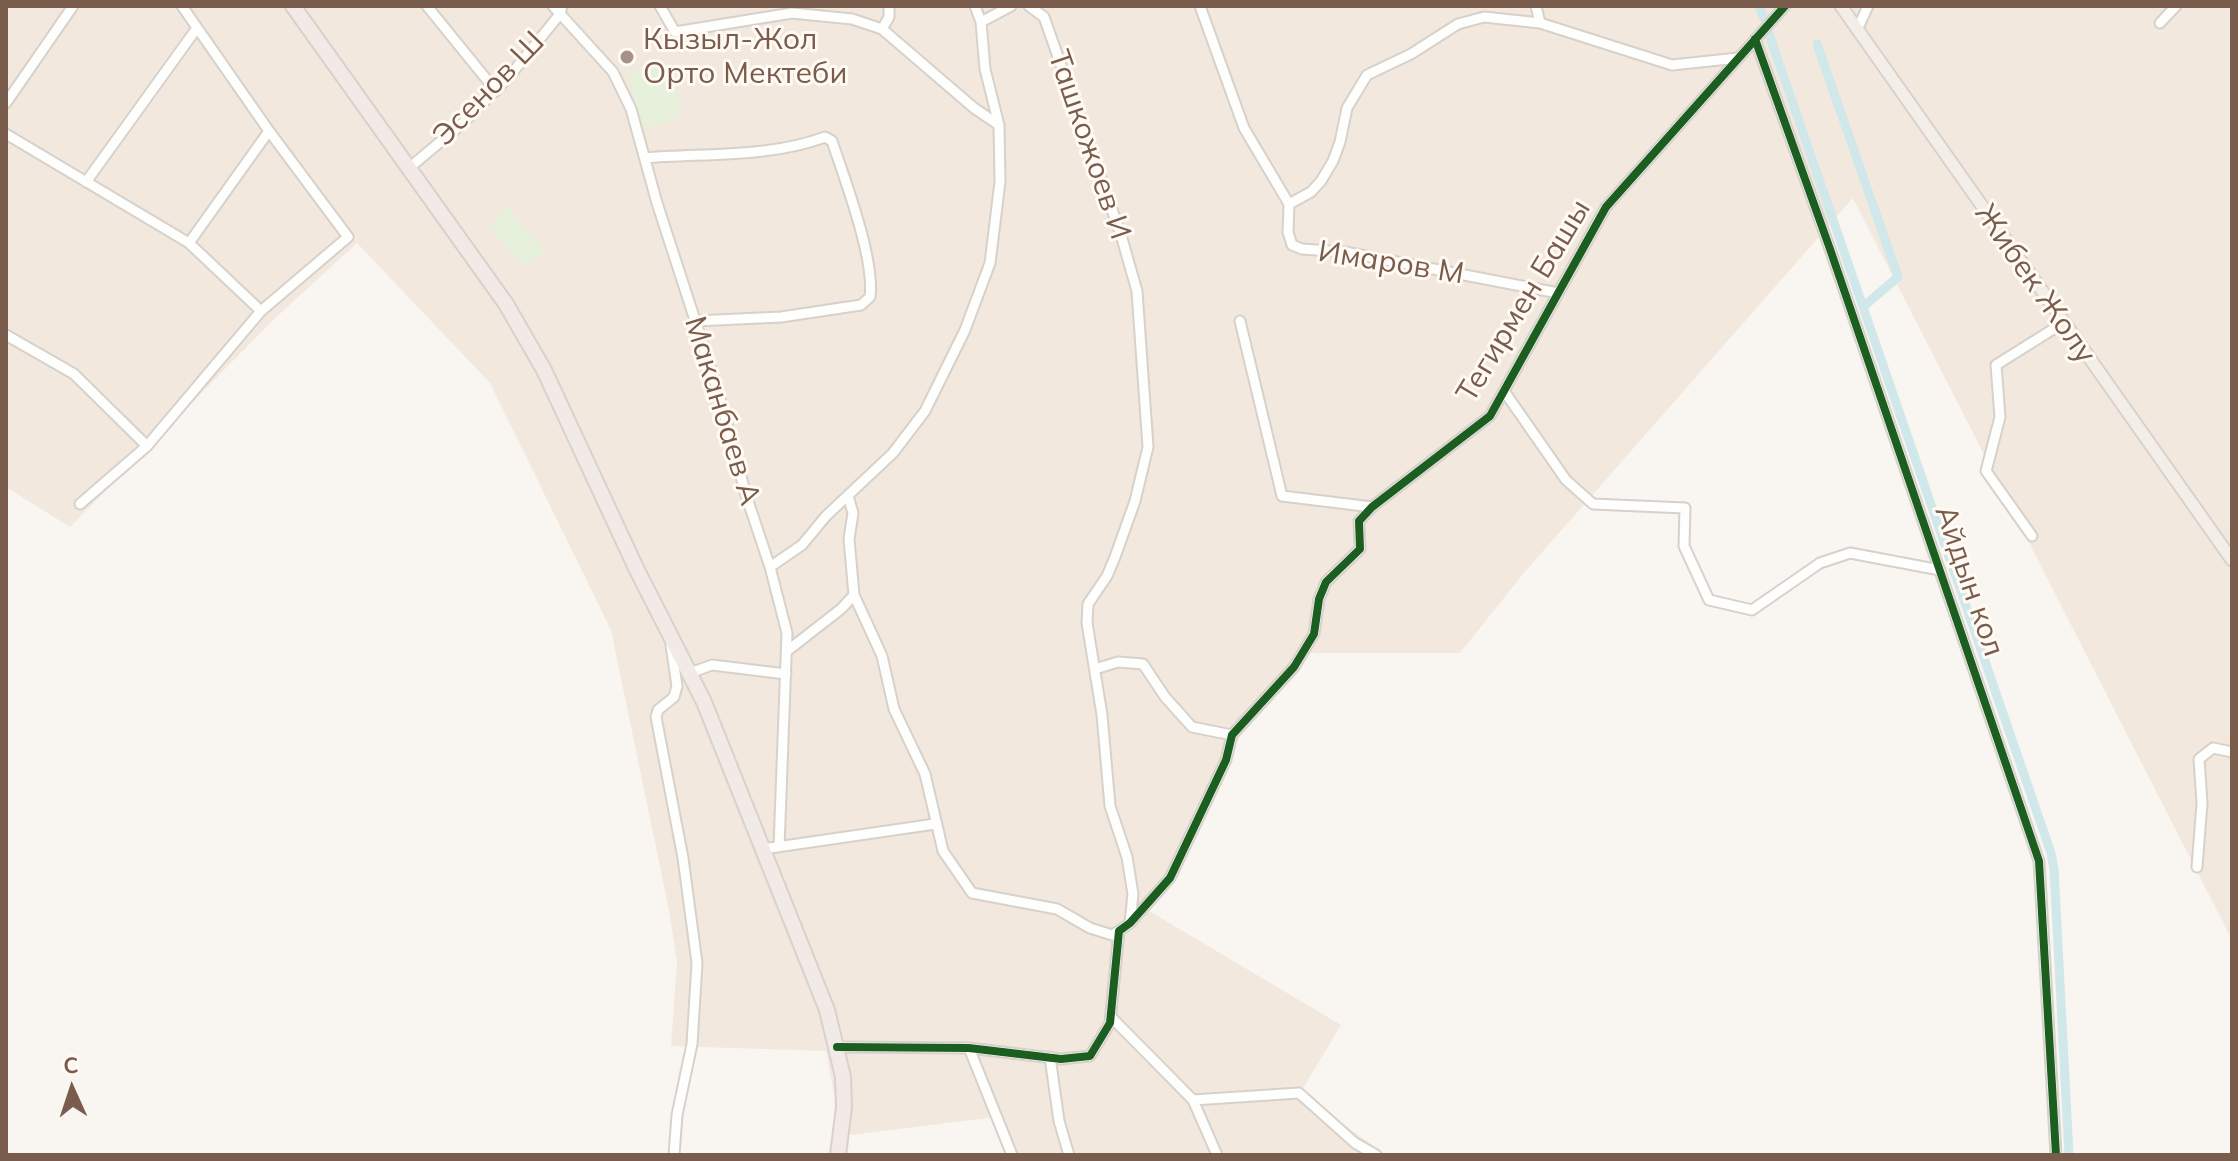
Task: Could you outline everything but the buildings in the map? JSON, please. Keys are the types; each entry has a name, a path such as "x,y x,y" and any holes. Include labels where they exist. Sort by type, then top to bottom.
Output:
{"highway":[{"path":"293,6 506,304 544,370 636,568 704,702 827,1010 843,1077 844,1107 838,1155"}],"main road":[{"name":"Жибек Жолу","path":"1841,6 2232,560"}],"street":[{"path":"6,103 73,6"},
{"path":"80,504 147,446 261,311 348,237 182,6"},
{"path":"427,6 496,91"},
{"path":"660,6 675,32 792,13 852,19 882,29 974,108 999,125"},
{"path":"882,29 889,17 889,6"},
{"path":"770,567 802,545 826,516 893,453 925,411 965,330 990,263 1000,182 999,125 985,69 981,22 975,6"},
{"path":"981,22 1011,6"},
{"name":"Ташкожоев И","path":"1029,6 1044,17 1121,235 1137,291 1148,447 1135,501 1107,576 1088,604 1087,623 1106,749 1110,806 1127,857 1133,894 1130,923"},
{"name":"Имаров М","path":"1200,6 1244,128 1289,204 1288,232 1292,245 1302,249 1345,252 1558,293"},
{"path":"1536,6 1540,23"},
{"name":"Тегирмен Башы","path":"1372,507 1490,416 1606,207 1785,6"},
{"path":"1857,30 1868,6"},
{"path":"2160,23 2176,6"},
{"name":"Эсенов Ш","path":"409,168 496,91 559,9"},
{"name":"Маканбаев А","path":"559,9 613,72 631,109 770,567 787,633 779,847"},
{"path":"1289,204 1311,192 1321,181 1337,151 1347,108 1367,75 1411,54 1458,24 1484,17 1540,23 1672,65 1738,58"},
{"path":"86,182 197,28"},
{"name":"Айдын кол","path":"1755,39 2039,861 2056,1155"},
{"path":"189,243 269,131"},
{"path":"6,134 189,243 261,311"},
{"path":"645,158 775,151 825,137 832,141 852,201 871,283 870,297 861,305 781,317 695,321"},
{"path":"1240,321 1282,496 1372,507"},
{"path":"2032,536 1986,471 2000,417 1996,365 2063,323"},
{"path":"6,335 74,374 147,446"},
{"name":"Айдын кол","path":"1504,391 1566,480 1593,504 1685,508 1684,546 1709,600 1752,610 1820,563 1850,553 1940,570"},
{"path":"848,496 853,513 849,539 854,595 882,656 894,709 925,774 943,851 972,893 1057,909 1090,928 1112,935 1130,923 1170,878 1226,760 1232,735 1294,667 1314,634 1319,599 1326,582 1360,549 1359,521 1372,507"},
{"path":"787,651 841,609 854,595"},
{"path":"669,633 677,686 674,697 658,710 656,717 683,858 697,963 692,1044 677,1115 674,1155"},
{"path":"1095,669 1118,662 1143,664 1165,697 1192,727 1232,735"},
{"path":"690,673 712,665 786,674"},
{"path":"2197,867 2202,803 2199,759 2213,748 2232,752"},
{"path":"763,849 935,824"},
{"path":"837,1047 969,1048 1061,1059 1090,1056 1105,1035 1111,1017 1119,931"},
{"path":"1111,1017 1193,1100 1217,1155"},
{"path":"969,1048 1012,1155"},
{"path":"1050,1057 1059,1121 1069,1155"},
{"path":"1193,1100 1299,1093 1355,1143 1376,1155"}],"shaded area":[{"path":"6,6 2232,6 2232,940 1853,198 1523,574 1460,653 1302,653 1232,735 1174,870 1144,908 1341,1025 1300,1093 1386,1155 1011,1155 996,1117 842,1136 826,1051 671,1046 677,962 611,630 490,383 357,243 272,321 70,527 6,487"}],"green space":[{"path":"671,62 681,116 641,130 628,72"},
{"path":"508,207 545,251 524,268 488,226"}],"waterway":[{"path":"1759,6 1764,19"},
{"path":"1769,34 2051,853 2069,1155"},
{"path":"1817,44 1898,277 1863,307"}],"cycle path":[{"path":"837,1047 969,1048 1061,1059 1090,1056 1110,1023 1119,931 1170,878 1226,760 1232,735 1294,667 1314,634 1319,599 1326,582 1360,549 1359,521 1372,507 1490,416 1606,207 1785,6"},
{"path":"1755,39 2039,861 2056,1155"}],"place":[{"name":"Кызыл-Жол Орто Мектеби","path":"627,57"}]}
